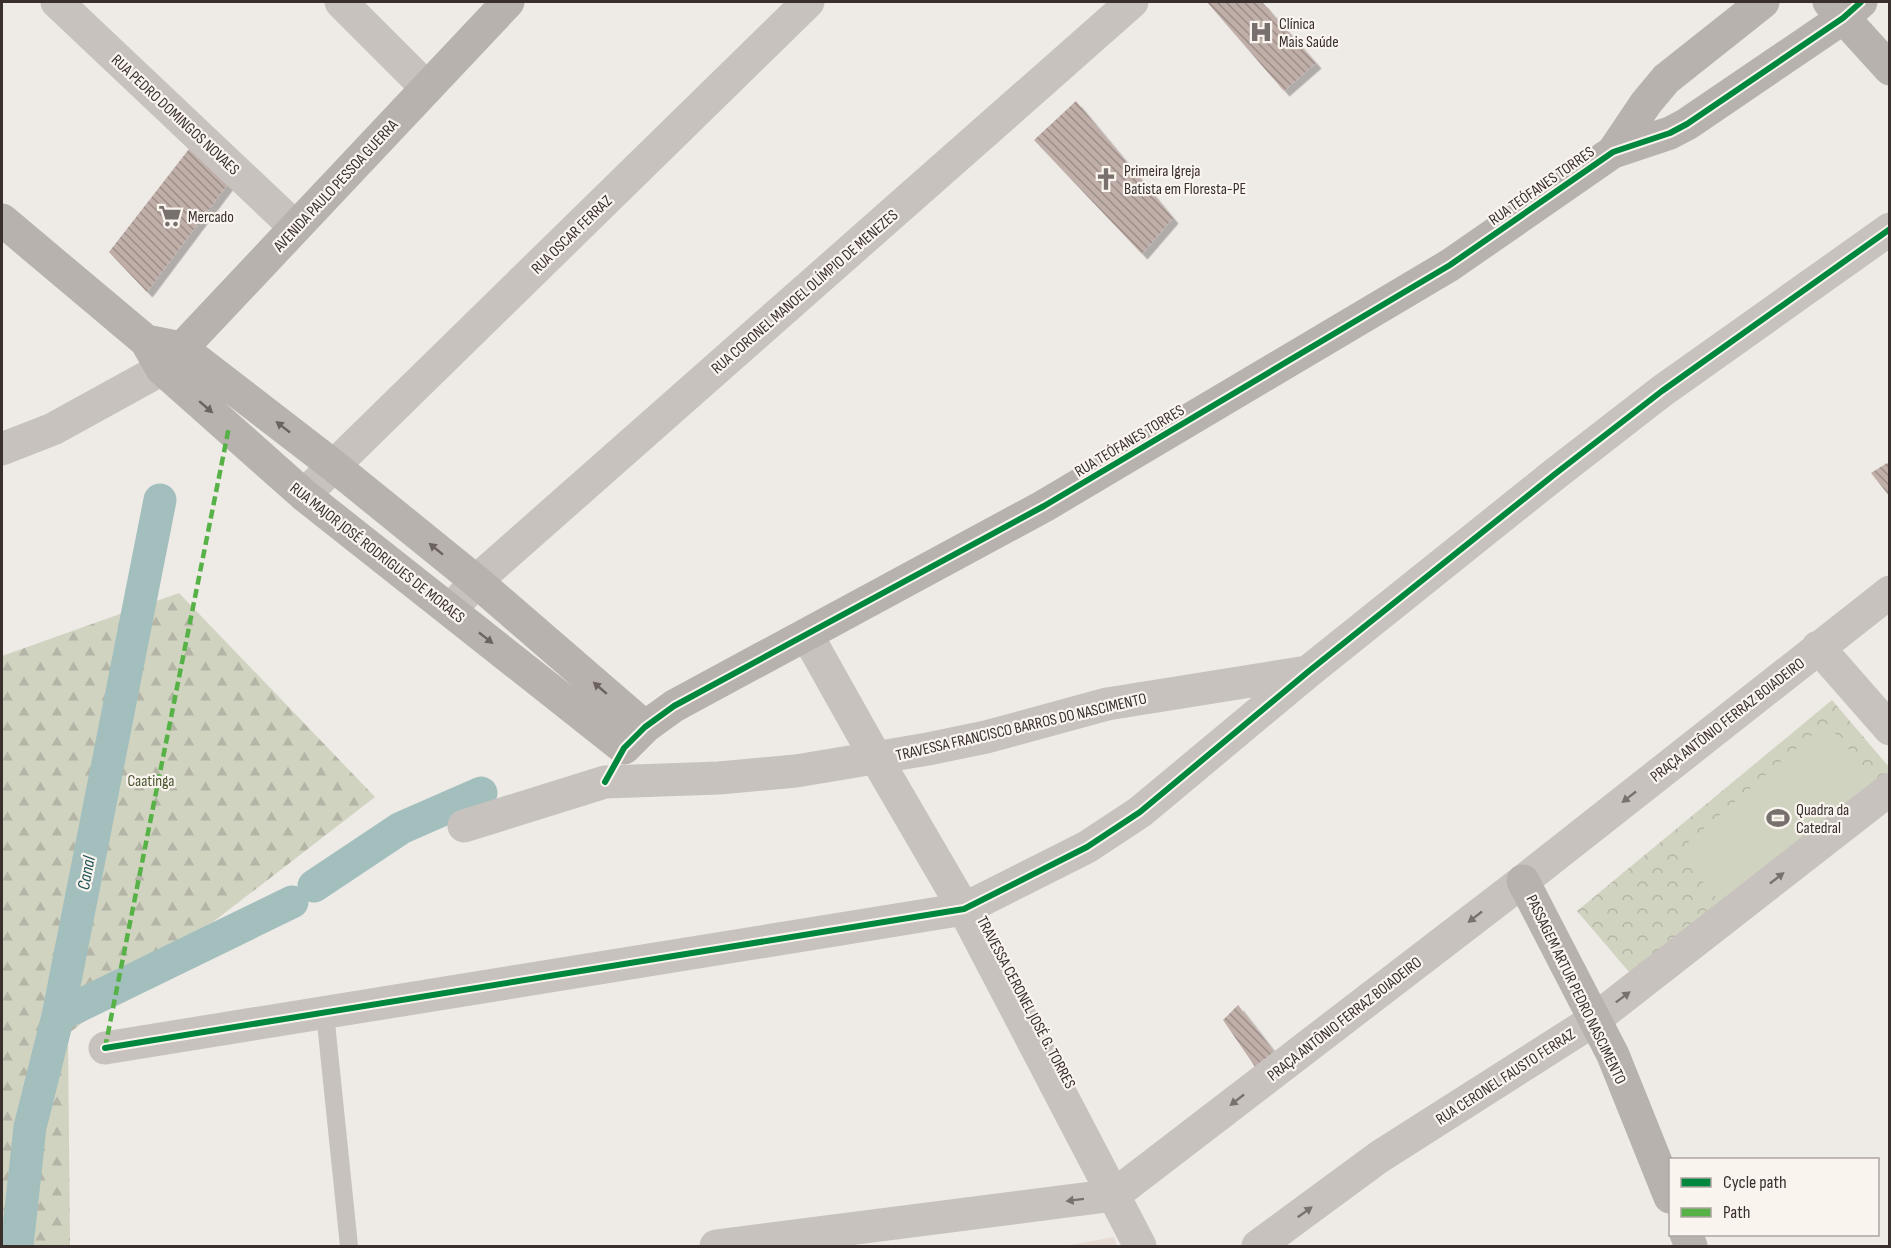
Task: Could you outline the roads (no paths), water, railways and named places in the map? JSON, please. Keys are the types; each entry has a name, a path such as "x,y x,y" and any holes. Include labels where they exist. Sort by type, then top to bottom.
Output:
{"street":[{"name":"RUA PEDRO DOMINGOS NOVAES","path":"57,2 295,226"},
{"path":"340,2 426,87"},
{"name":"AVENIDA PAULO PESSOA GUERRA","path":"171,358 508,2"},
{"name":"RUA OSCAR FERRAZ","path":"304,495 808,2"},
{"name":"RUA CORONEL MANOEL OLÍMPIO DE MENEZES","path":"451,610 476,581 1132,2"},
{"path":"1613,152 1646,103 1666,79 1763,2"},
{"path":"1613,152 1670,133 1687,124 1844,7 1890,69"},
{"name":"RUA TEÓFANES TORRES","path":"634,737 674,706 699,691 1044,506 1450,265 1613,152"},
{"name":"RUA MAJOR JOSÉ RODRIGUES DE MORAES","path":"2,220 146,340 171,358 304,495 451,610 634,737"},
{"path":"105,1048 964,909 1087,847 1140,812 1309,671 1555,474 1662,391 1890,230"},
{"path":"2,449 52,429 171,358 334,466 476,581 634,737 605,782"},
{"name":"PRAÇA ANTÔNIO FERRAZ BOIADEIRO","path":"716,1246 889,1236 1114,1195 1523,881 1890,592"},
{"name":"TRAVESSA CERONEL JOSÉ G. TORRES","path":"807,635 964,909 1140,1246"},
{"path":"1818,647 1890,729"},
{"name":"TRAVESSA FRANCISCO BARROS DO NASCIMENTO","path":"464,826 605,782 756,775 876,758 986,737 1107,704 1309,671"},
{"name":"RUA CERONEL FAUSTO FERRAZ","path":"1258,1246 1379,1157 1594,1020 1890,789"},
{"name":"PASSAGEM ARTUR PEDRO NASCIMENTO","path":"1523,881 1613,1055 1669,1192"}],"lane":[{"path":"325,1012 349,1246"}],"waterway":[{"name":"Canal","path":"17,1246 30,1127 58,1016 160,500"},
{"path":"314,886 401,828 481,793"},
{"path":"58,1016 292,902"}],"place":[{"name":"Clínica Mais Saúde","path":"1261,32"},
{"name":"Primeira Igreja Batista em Floresta-PE","path":"1106,179"},
{"name":"Mercado","path":"170,216"},
{"name":"Quadra da Catedral","path":"1778,818"}],"park label":[{"name":"Caatinga","path":"151,780"}]}
